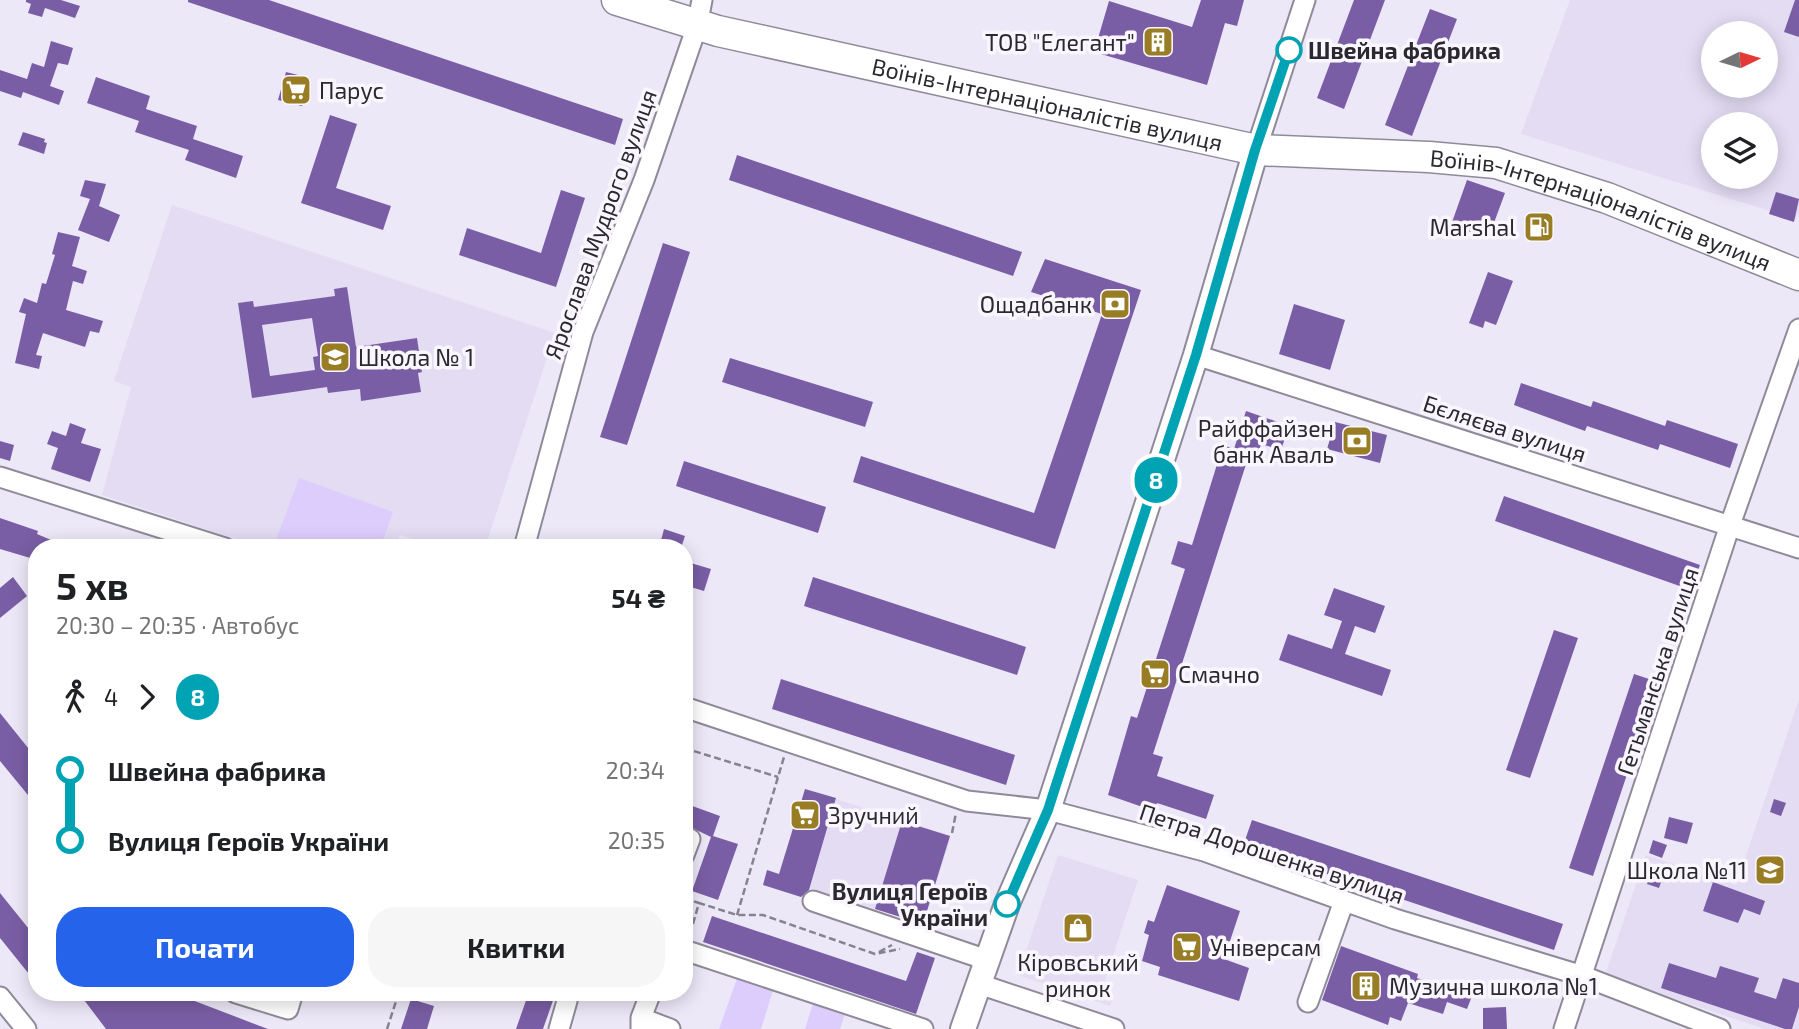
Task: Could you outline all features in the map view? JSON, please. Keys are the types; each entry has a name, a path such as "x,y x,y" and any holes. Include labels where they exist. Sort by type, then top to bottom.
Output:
{"highway":[{"name":"Воїнів-Інтернаціоналістів вулиця","path":"617,0 699,13 1255,150 1429,156 1496,163 1607,198 1799,275"}],"main road":[{"path":"964,1029 1007,904 1048,810 1196,355 1255,150"}],"street":[{"path":"1255,150 1305,0"},
{"name":"Ярослава Мудрого вулиця","path":"526,539 583,332 644,180 699,13"},
{"name":"Гетьманська вулиця","path":"1564,1029 1730,525 1799,329"},
{"name":"Бєляєва вулиця","path":"1196,355 1799,548"},
{"path":"0,477 196,539"},
{"name":"Петра Дорошенка вулиця","path":"693,710 967,801 1048,810 1204,851 1395,919 1583,976 1720,1029"},
{"path":"813,901 987,960"},
{"path":"1308,1002 1344,901"},
{"path":"693,953 891,1024 923,1029"},
{"path":"979,984 1114,1029"},
{"path":"0,997 26,1029"},
{"path":"262,1001 288,1009 290,1001"},
{"path":"559,1029 567,1001"},
{"path":"648,1001 641,1023 670,1029"}],"path":[{"path":"693,751 778,777"},
{"path":"737,915 785,754"},
{"path":"952,833 956,811"},
{"path":"693,901 737,915 763,915 875,954 900,949"},
{"path":"693,923 699,903"},
{"path":"387,1029 396,1001"}],"shaded area":[{"path":"1570,0 1799,0 1799,213 1796,219 1521,134"},
{"name":"Школа № 1","path":"172,205 555,333 488,539 412,539 400,535 398,539 236,539 102,495 131,387 114,381"},
{"path":"299,478 393,512 383,539 276,539"},
{"name":"Школа №11","path":"1799,699 1799,1029 1764,1029 1605,975 1646,855 1736,885"},
{"path":"836,799 951,836 923,924 810,888"},
{"name":"Кіровський ринок","path":"1058,855 1138,880 1104,983 1113,987 1110,993 1114,995 1110,1006 1018,975"},
{"path":"739,973 775,984 761,1029 719,1029"},
{"path":"814,1000 846,1011 840,1029 805,1029"}],"building":[{"path":"26,0 61,0 80,6 75,18 45,8 42,17 28,13 31,4"},
{"path":"188,0 269,0 623,119 615,145"},
{"name":"ТОВ \"Елегант\"","path":"1201,0 1244,0 1237,26 1225,23 1207,85 1094,52 1109,1 1192,27"},
{"path":"1354,0 1385,0 1344,109 1317,98"},
{"path":"1795,0 1799,0 1799,37 1784,32"},
{"path":"1430,9 1457,19 1412,136 1385,125"},
{"path":"51,41 73,48 68,65 58,63 50,86 64,91 59,105 23,92 21,98 0,91 0,70 27,79 32,63 44,67"},
{"path":"286,72 310,78 302,106 278,100"},
{"path":"96,77 150,96 146,109 197,126 193,139 243,156 236,178 185,160 189,150 135,132 139,121 87,103"},
{"path":"330,115 357,124 336,188 391,206 383,230 301,203"},
{"path":"23,132 45,139 44,142 47,143 44,154 18,145"},
{"path":"737,155 1022,252 1013,276 729,180"},
{"path":"85,180 106,184 99,206 120,215 109,242 78,230 90,199 80,196"},
{"path":"1467,180 1505,193 1488,239 1451,225"},
{"path":"561,190 585,198 556,287 459,255 467,228 541,253"},
{"path":"1776,192 1799,199 1794,222 1769,214"},
{"path":"58,232 80,237 72,266 87,271 83,284 73,281 66,310 103,321 99,333 90,331 85,347 43,333 36,355 42,356 39,369 15,363 26,314 19,312 24,298 37,303 42,283 46,284 55,255 52,254"},
{"path":"663,243 690,252 627,445 600,437"},
{"path":"1045,259 1141,290 1055,549 853,482 861,456 1034,513 1102,314 1031,292"},
{"path":"1488,272 1513,281 1496,325 1485,321 1483,328 1469,323"},
{"path":"347,287 356,347 417,338 422,372 418,373 421,392 361,401 360,389 328,393 327,387 252,398 238,303 253,301 254,307 335,296 334,289","holes":["312,318 318,356 313,357 315,370 270,376 262,325"]},
{"path":"1294,304 1345,320 1330,370 1279,354"},
{"path":"730,358 873,402 865,427 722,382"},
{"path":"1521,383 1591,407 1593,401 1665,426 1667,420 1738,444 1730,468 1660,444 1658,450 1587,426 1585,431 1514,405"},
{"path":"1246,411 1289,426 1281,450 1261,444 1257,458 1249,455 1153,754 1163,757 1157,776 1214,795 1206,819 1157,803 1154,811 1108,795 1131,716 1137,718 1185,569 1171,564 1178,541 1192,545 1223,445 1234,449"},
{"path":"1335,422 1387,435 1380,463 1327,449"},
{"path":"70,423 86,429 81,443 101,449 90,482 51,469 58,448 47,444 52,431 66,436"},
{"path":"0,441 14,445 10,461 0,458"},
{"path":"684,461 826,507 818,533 676,486"},
{"path":"1504,496 1700,565 1691,590 1495,521"},
{"path":"0,518 38,531 37,534 49,539 28,539 28,557 0,549"},
{"path":"664,529 685,536 684,539 661,539"},
{"path":"693,564 711,569 704,591 693,588"},
{"path":"13,577 27,596 0,618 0,588"},
{"path":"813,577 1026,647 1017,675 804,606"},
{"path":"1334,588 1385,606 1375,633 1355,626 1345,654 1391,670 1382,696 1279,660 1288,634 1332,649 1342,621 1324,615"},
{"path":"1554,630 1578,638 1530,778 1506,770"},
{"path":"1634,674 1658,682 1593,876 1569,868"},
{"path":"781,679 1015,755 1006,785 772,709"},
{"path":"0,713 28,748 28,795 0,761"},
{"path":"805,789 836,798 809,890 801,897 763,885 767,870 779,874"},
{"path":"1774,799 1786,803 1781,816 1770,812"},
{"path":"693,806 720,816 713,836 738,844 718,900 693,891 711,837 693,828"},
{"path":"1669,817 1693,823 1687,844 1664,838"},
{"path":"1252,820 1563,924 1554,950 1243,846"},
{"path":"902,821 950,836 923,924 875,909"},
{"path":"1653,840 1667,845 1662,858 1649,853"},
{"path":"1652,867 1665,871 1659,888 1647,884"},
{"path":"1713,882 1765,901 1760,915 1744,909 1738,923 1703,911"},
{"name":"Універсам","path":"1167,885 1240,911 1224,959 1249,968 1239,1001 1158,975 1160,967 1142,961 1149,935 1144,933 1148,920 1154,922"},
{"path":"0,893 28,928 28,973 0,938"},
{"path":"712,916 906,981 917,952 935,958 916,1014 703,942"},
{"name":"Музична школа №1","path":"1341,946 1418,974 1417,978 1472,996 1467,1009 1447,1002 1443,1014 1408,1003 1401,1021 1390,1017 1388,1025 1322,1000"},
{"path":"1669,963 1716,978 1720,966 1759,978 1754,992 1776,999 1783,978 1799,983 1799,1007 1792,1029 1661,988"},
{"path":"85,1001 195,1001 268,1029 106,1029"},
{"path":"410,1001 434,1006 427,1029 401,1029"},
{"path":"526,1001 553,1001 543,1029 516,1029"},
{"path":"1506,1007 1507,1029 1483,1029 1483,1008"}],"bus line":[{"name":"8","path":"1007,904 1048,810 1196,355 1255,150 1289,50"}],"place":[{"name":"ТОВ \"Елегант\"","path":"1158,42"},
{"name":"Швейна фабрика","path":"1289,50"},
{"name":"Парус","path":"296,90"},
{"name":"Marshal","path":"1539,227"},
{"name":"Ощадбанк","path":"1115,304"},
{"name":"Школа № 1","path":"335,357"},
{"name":"Райффайзен банк Аваль","path":"1357,441"},
{"name":"Смачно","path":"1155,674"},
{"name":"Зручний","path":"805,815"},
{"name":"Школа №11","path":"1770,870"},
{"name":"Вулиця Героїв України","path":"1007,904"},
{"name":"Кіровський ринок","path":"1078,928"},
{"name":"Універсам","path":"1187,947"},
{"name":"Музична школа №1","path":"1366,986"}]}
